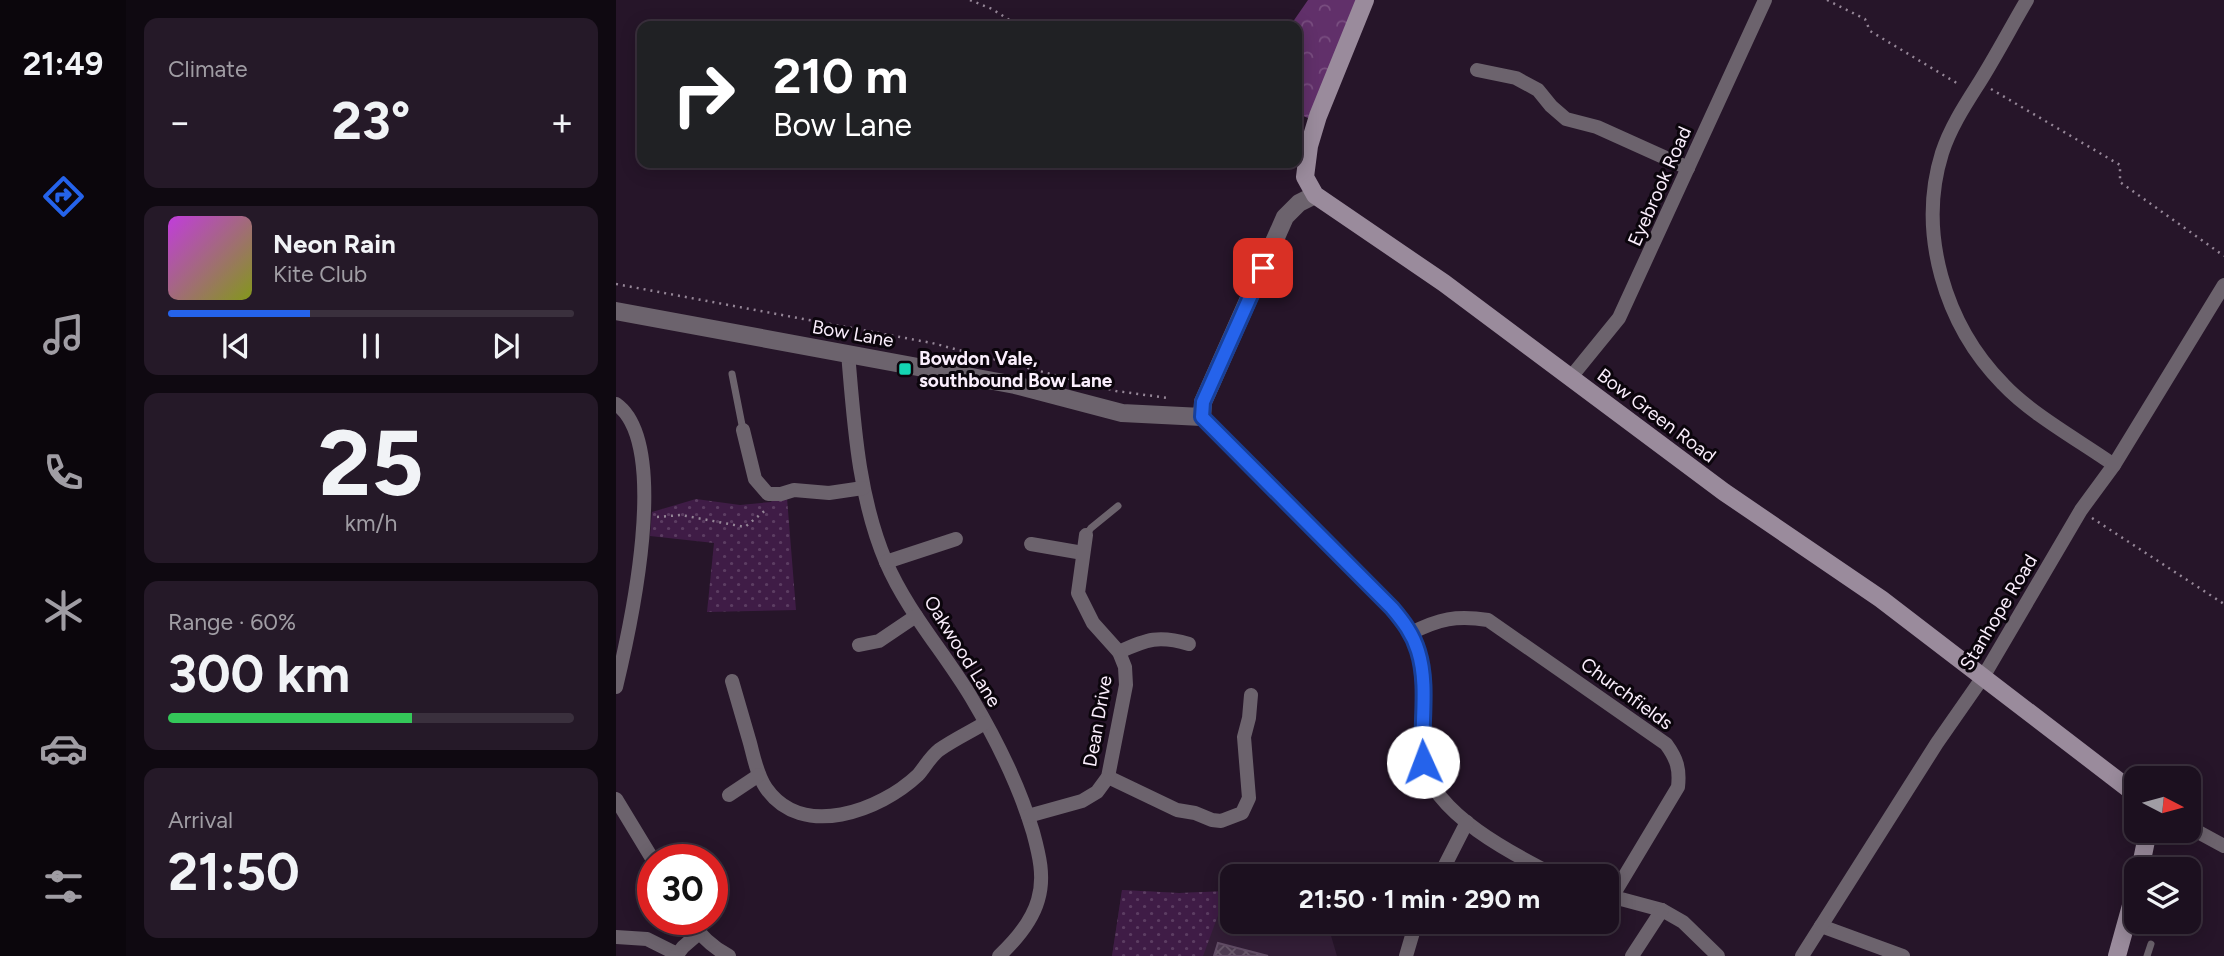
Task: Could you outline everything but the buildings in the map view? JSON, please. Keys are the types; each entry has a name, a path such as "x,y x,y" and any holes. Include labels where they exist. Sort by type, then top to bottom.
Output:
{"main road":[{"path":"1315,195 1305,177 1309,146 1318,116 1365,0"},
{"name":"Bow Green Road","path":"1315,195 1444,283 1693,470 1881,599 2124,785"},
{"path":"2117,956 2124,931"}],"street":[{"path":"1747,0 1763,4"},
{"path":"2027,0 1951,130 1942,153 1935,183 1933,221 1936,256 1954,314 1985,363 2003,385 2114,466"},
{"name":"Eyebrook Road","path":"1571,377 1619,318 1763,4"},
{"path":"1476,70 1516,78 1538,90 1566,119 1597,127 1688,168"},
{"path":"1315,195 1299,203 1285,217 1203,402 1202,417 1392,608 1411,633 1419,652 1422,671 1423,762 1434,789 1467,822 1532,864"},
{"name":"Stanhope Road","path":"1802,956 1937,743 1983,677 2081,510 2114,466 2224,285"},
{"name":"Bow Lane","path":"616,311 1015,385 1122,413 1202,417"},
{"name":"Oakwood Lane","path":"848,353 863,488 886,562 916,616 970,695 985,723 1009,769 1028,816 1040,857 1042,878 1038,900 1029,921 999,956"},
{"path":"616,404 631,420 639,439 643,518 639,577 616,687"},
{"path":"743,430 755,480 768,494 794,490 829,493 863,488"},
{"name":"Dean Drive","path":"1028,816 1082,801 1097,792 1108,777 1126,685 1125,667 1119,652 1093,623 1077,593 1086,535"},
{"path":"886,562 957,539"},
{"path":"1031,544 1083,553"},
{"path":"859,645 879,641 916,616"},
{"name":"Churchfields","path":"1411,633 1439,619 1457,617 1488,620 1666,744 1675,757 1680,772 1678,787 1619,880"},
{"path":"1119,652 1148,639 1170,638 1189,644"},
{"path":"732,681 759,775 766,790 791,811 822,817 841,816 894,792 918,775 937,751 985,723"},
{"path":"1108,777 1177,810 1212,820 1221,821 1242,813 1249,798 1244,737 1251,695"},
{"path":"729,795 759,775"},
{"path":"616,799 643,844"},
{"path":"1446,864 1467,822"},
{"path":"2202,834 2224,846"},
{"path":"1619,899 1662,910 1683,922 1718,956"},
{"path":"1632,956 1662,910"},
{"path":"1821,926 1903,956"},
{"path":"1406,956 1412,934"},
{"path":"616,937 647,939 676,955 696,935"},
{"path":"700,935 729,956"}],"lane":[{"path":"732,374 743,430"},
{"path":"1086,535 1118,506"},
{"path":"2147,956 2151,944"}],"path":[{"path":"970,0 1011,21"},
{"path":"1827,0 1865,19 1870,31 2120,165 2120,182 2224,256"},
{"path":"616,284 932,343 1116,391 1170,399"},
{"path":"643,518 681,515 745,527 772,504 779,494"},
{"path":"2081,510 2224,604"}],"shaded area":[{"path":"774,498 787,498 796,610 707,612 714,543 650,536 652,512 696,499 740,505 771,502"},
{"path":"1122,890 1179,893 1220,891 1220,934 1331,934 1337,956 1112,956"},
{"path":"1122,890 1179,893 1220,891 1220,910 1203,956 1112,956"}],"green space":[{"path":"1308,0 1360,0 1310,119 1302,115 1302,21 1293,21"}],"place":[{"name":"Bowdon Vale, southbound Bow Lane","path":"905,369"}],"route":[{"path":"1263,268 1203,402 1202,417 1392,608 1411,633 1419,652 1422,671 1423,762"}]}
